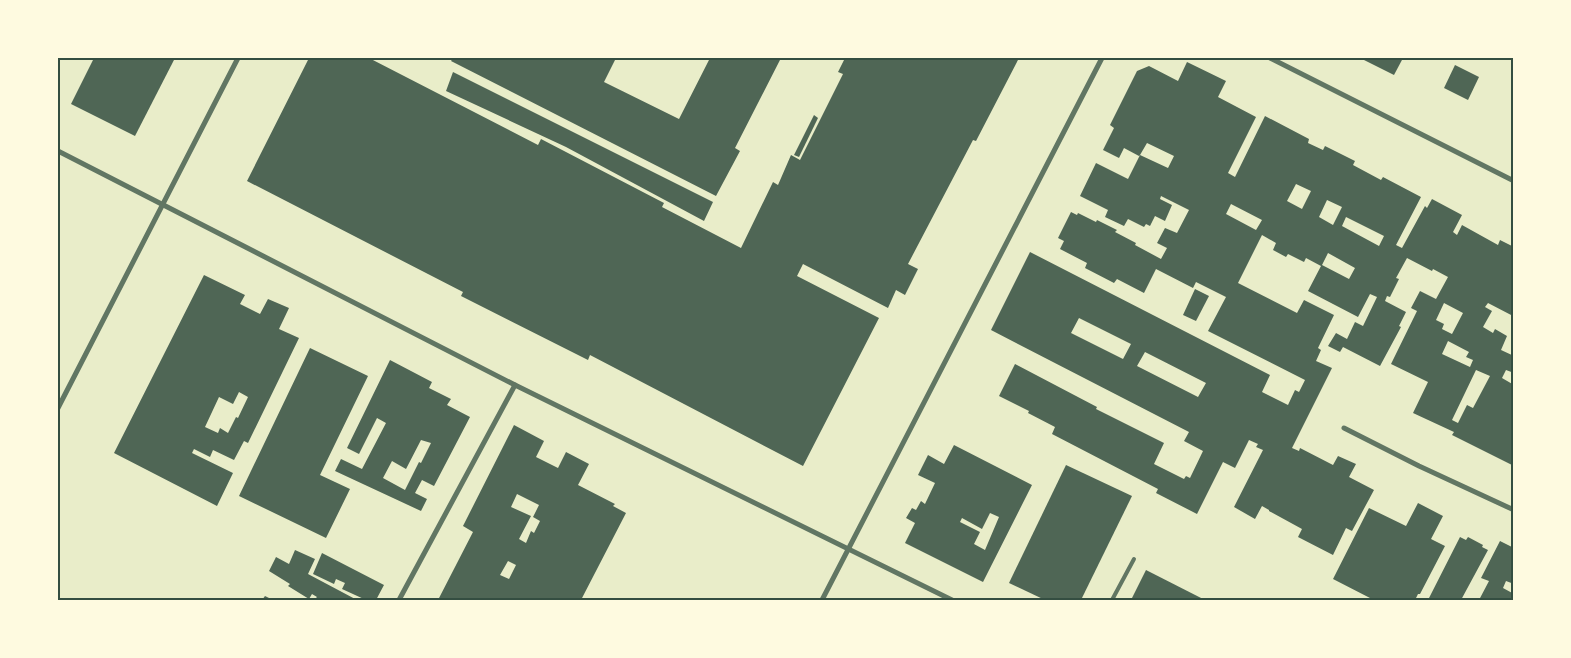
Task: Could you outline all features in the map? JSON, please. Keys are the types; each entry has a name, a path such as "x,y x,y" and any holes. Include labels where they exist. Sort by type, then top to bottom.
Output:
{"street":[{"path":"58,408 238,58"},
{"path":"822,600 1102,58"},
{"path":"1270,58 1514,181"},
{"path":"58,151 515,385 952,600"},
{"path":"399,600 515,385"},
{"path":"1344,428 1514,510"}],"lane":[{"path":"1112,600 1134,559"}],"building":[{"path":"94,58 175,58 135,136 71,104"},
{"path":"309,58 369,58 538,145 541,139 664,203 662,207 741,248 773,182 778,185 791,155 800,160 843,74 838,72 845,58 1019,58 976,141 973,140 908,264 918,269 905,295 896,290 888,308 803,264 797,276 879,318 803,466 590,355 588,360 461,296 463,292 247,181"},
{"path":"453,58 616,58 604,82 679,119 710,58 781,58 735,148 740,151 716,196 451,61"},
{"path":"1360,58 1403,58 1394,75"},
{"path":"1187,62 1226,81 1218,97 1256,117 1228,173 1235,177 1265,116 1309,139 1308,143 1323,150 1325,146 1355,161 1353,165 1381,180 1383,177 1421,197 1396,245 1402,248 1425,206 1427,208 1432,199 1462,215 1453,232 1457,235 1462,225 1498,245 1500,240 1514,247 1514,315 1488,303 1485,307 1492,311 1483,327 1493,333 1495,329 1507,336 1501,350 1514,356 1514,373 1506,370 1502,378 1514,385 1514,466 1452,435 1454,432 1413,413 1428,382 1391,364 1417,311 1411,308 1420,291 1436,299 1448,277 1407,258 1396,278 1399,279 1390,297 1387,296 1385,301 1406,312 1399,326 1401,327 1380,366 1343,347 1340,352 1328,346 1336,333 1347,339 1355,322 1363,326 1377,297 1370,294 1358,317 1308,291 1321,266 1306,258 1304,262 1288,254 1286,257 1273,250 1276,243 1262,235 1238,283 1297,313 1304,300 1334,315 1318,348 1321,350 1316,361 1332,368 1292,448 1299,451 1300,448 1333,465 1338,456 1356,464 1349,477 1374,490 1352,531 1346,528 1333,555 1298,537 1302,529 1262,506 1255,519 1234,507 1263,450 1256,447 1258,444 1249,440 1235,468 1223,462 1197,514 1156,493 1158,489 1052,434 1055,427 999,396 1015,364 1097,407 1096,409 1164,443 1154,464 1184,479 1186,476 1190,478 1203,451 1184,441 1189,432 991,330 1030,252 1270,375 1262,392 1288,405 1295,390 1299,392 1305,380 1208,331 1226,297 1196,282 1193,288 1156,269 1144,293 1117,279 1114,283 1085,268 1087,263 1060,249 1064,241 1058,238 1071,212 1077,215 1078,213 1096,222 1097,220 1117,230 1115,232 1161,259 1167,248 1157,243 1165,228 1177,233 1189,210 1161,196 1160,199 1172,205 1165,221 1155,216 1150,226 1146,224 1144,227 1128,219 1124,226 1105,217 1108,210 1080,196 1096,163 1128,179 1140,155 1124,148 1119,158 1103,150 1114,128 1110,125 1137,71 1149,66 1178,81","holes":["1147,143 1174,156 1168,168 1140,155","1296,184 1311,191 1302,209 1287,201","1327,200 1342,207 1333,225 1319,217","1231,204 1262,220 1256,230 1226,214","1346,217 1384,236 1379,246 1342,226","1328,253 1355,268 1349,279 1322,265","1444,303 1463,313 1452,334 1442,329 1444,324 1436,320","1079,318 1131,344 1123,359 1071,333","1448,341 1469,352 1466,357 1473,360 1470,367 1442,354","1145,352 1206,383 1198,397 1137,366","1476,370 1490,376 1473,408 1467,405 1458,423 1452,420"]},
{"path":"1455,65 1479,77 1468,100 1444,88"},
{"path":"453,72 713,202 704,221 566,147 446,91"},
{"path":"814,115 818,118 799,157 794,155"},
{"path":"204,275 245,295 240,304 260,314 268,299 289,308 279,329 299,338 248,443 244,441 234,460 213,450 210,457 194,449 192,453 233,473 217,506 114,453","holes":["239,392 248,397 228,433 220,428 218,433 205,427 219,397 233,404"]},
{"path":"1195,289 1209,296 1196,321 1183,315"},
{"path":"310,348 368,376 320,475 350,489 326,538 239,496"},
{"path":"390,360 432,382 429,388 451,399 447,405 470,417 434,486 422,480 415,493 427,499 421,511 335,471 341,459 362,469 386,423 377,418 359,454 347,448","holes":["421,440 431,443 405,490 383,478 392,461 406,469"]},
{"path":"514,425 544,441 536,457 558,468 566,452 589,464 578,485 615,504 613,506 626,513 581,600 438,600 473,532 463,526","holes":["517,494 539,505 533,517 540,521 534,533 531,531 526,543 519,539 531,516 511,507","508,561 516,565 509,579 500,575"]},
{"path":"954,445 1032,485 983,582 905,543 915,523 906,518 912,508 916,510 921,501 925,504 935,483 918,475 928,455 944,464","holes":["990,513 999,517 985,550 974,544 980,532 960,522 962,518 982,529"]},
{"path":"1066,465 1132,496 1081,600 1045,600 1009,583"},
{"path":"1418,503 1443,516 1431,539 1445,546 1415,600 1368,600 1370,598 1333,579 1369,508 1406,526"},
{"path":"1460,537 1466,540 1468,537 1488,550 1461,600 1428,600"},
{"path":"1500,541 1514,548 1514,584 1506,581 1503,588 1514,594 1514,600 1479,600 1489,581 1481,578"},
{"path":"295,550 315,559 308,574 357,600 314,600 317,597 312,594 309,599 269,571 276,557 289,564"},
{"path":"322,553 384,585 376,600 366,600 342,589 345,583 336,579 334,584 313,574"},
{"path":"1146,570 1205,600 1131,600"},
{"path":"265,596 273,600 262,600"}]}
